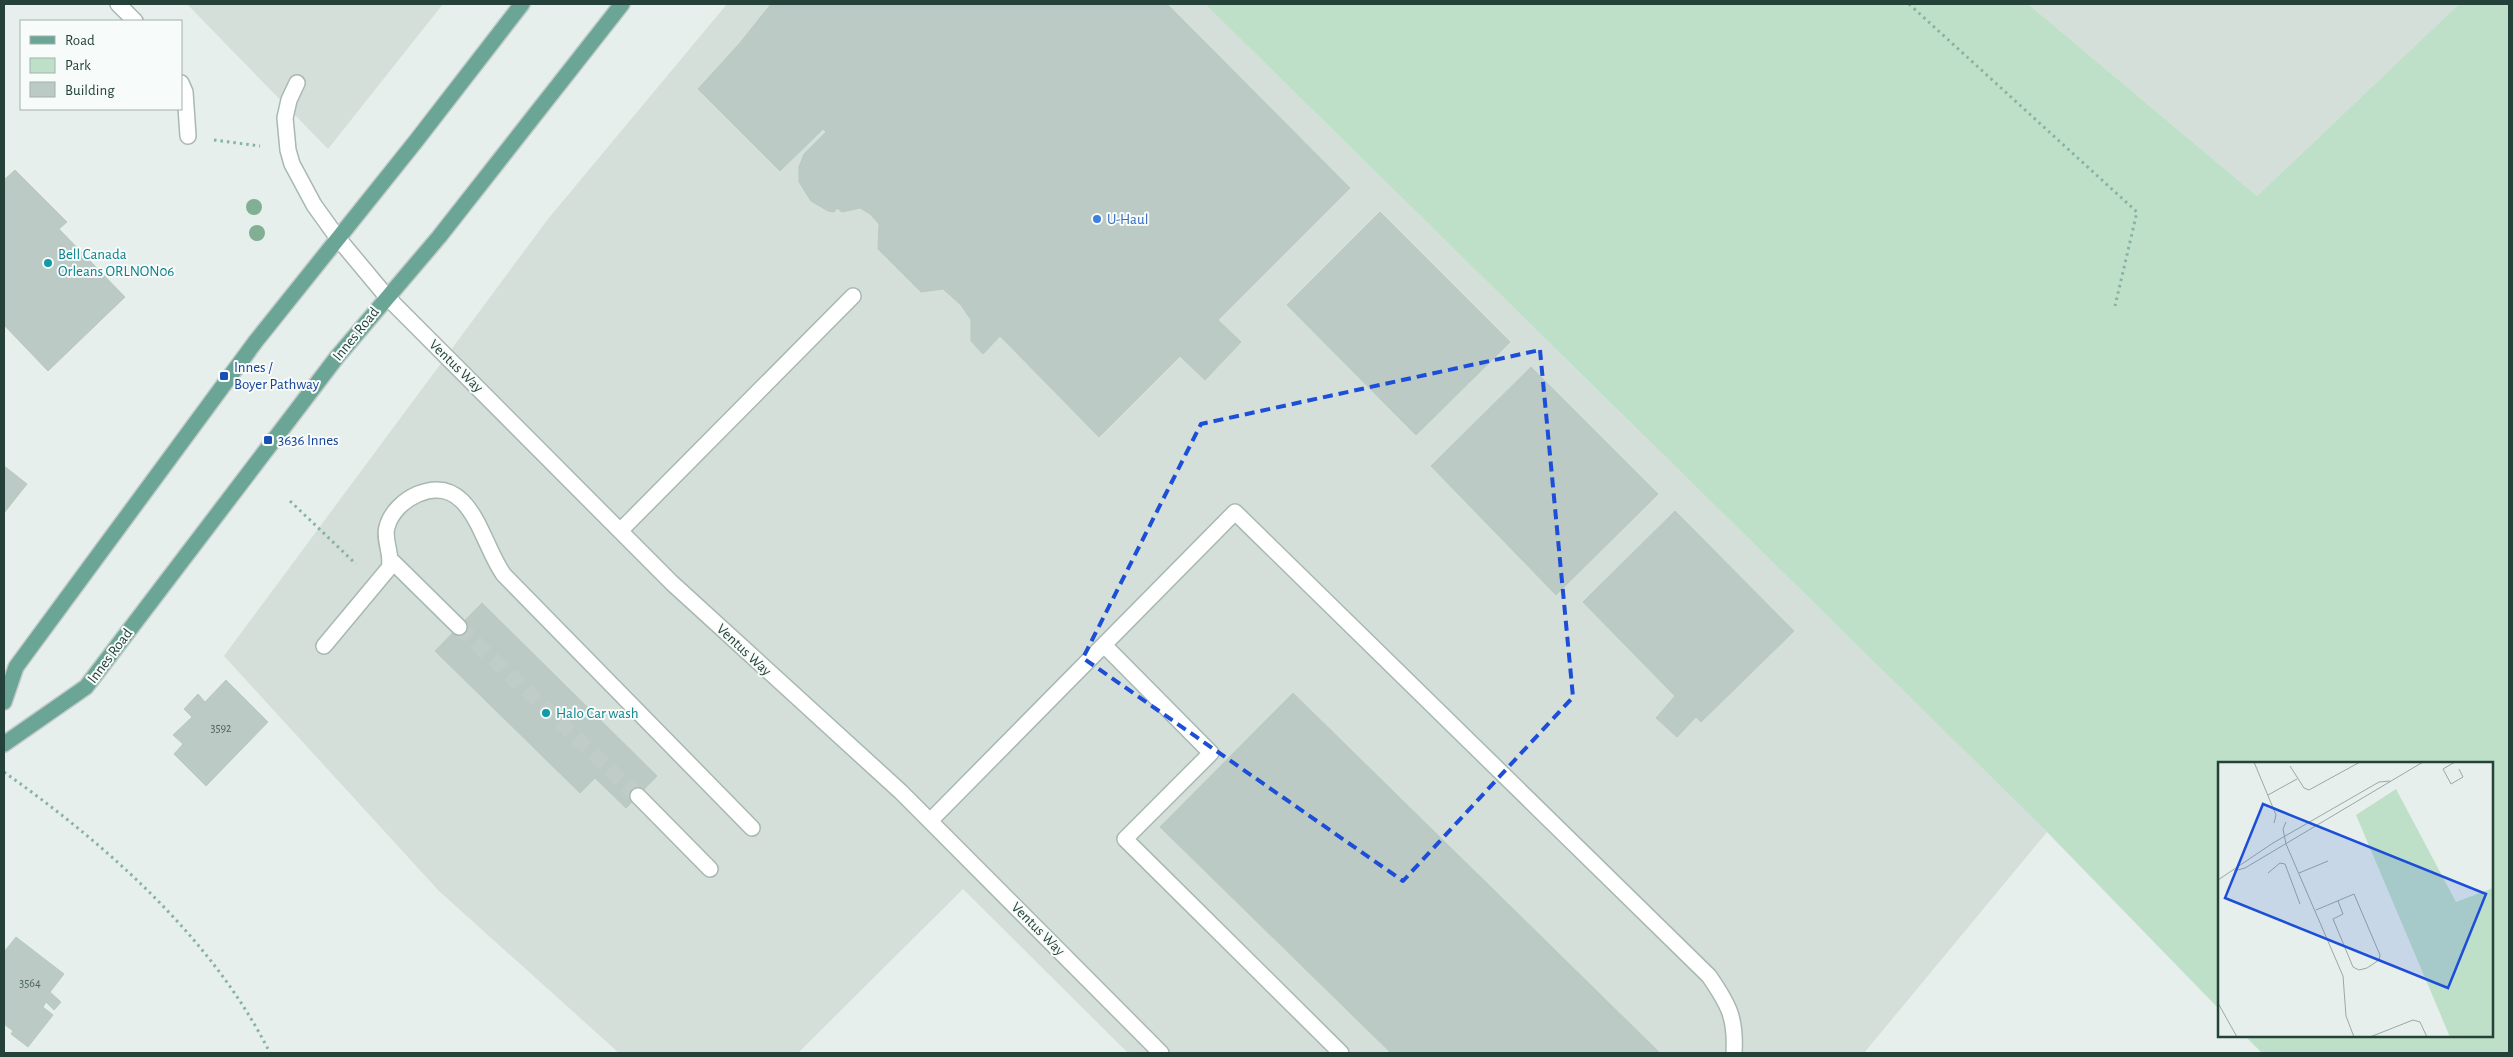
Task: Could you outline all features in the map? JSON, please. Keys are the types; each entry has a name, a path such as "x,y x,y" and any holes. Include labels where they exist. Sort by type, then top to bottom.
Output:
{"main road":[{"path":"4,702 16,667 256,341 337,237 416,141 522,4"},
{"name":"Innes Road","path":"4,744 86,687 337,358 439,237 622,4"}],"street":[{"path":"118,4 134,20"},
{"name":"Ventus Way","path":"297,83 289,100 285,118 288,150 298,178 337,237 387,297 620,532 718,626 930,821 1161,1053"},
{"path":"182,85 185,92 188,136"},
{"path":"620,532 853,296"},
{"path":"324,646 389,568 391,560 387,528 397,509 416,495 426,492 448,492 458,497 467,505 490,552 504,575 752,828"},
{"path":"930,821 1235,512 1709,976 1727,1003 1736,1030 1734,1053"},
{"path":"391,560 459,627"},
{"path":"1104,645 1211,753 1125,839 1342,1053"},
{"path":"638,796 710,869"}],"path":[{"path":"1909,4 2137,212 2115,306"},
{"path":"188,136 288,150"},
{"path":"290,501 377,584"},
{"path":"4,771 61,812 158,901 226,979 259,1031 270,1053"}],"highlighted area":[{"path":"1540,350 1573,697 1403,881 1083,658 1201,424"}],"shaded area":[{"path":"187,4 443,4 328,149"},
{"path":"727,4 1205,4 2047,832 1864,1053 1128,1053 963,889 798,1053 619,1053 439,891 224,656 548,219"},
{"path":"2028,4 2459,4 2257,196"}],"green space":[{"path":"1205,4 2028,4 2257,196 2459,4 2509,4 2509,1053 2262,1053 2246,1037 2493,1037 2493,762 2218,762 2218,1008 2047,832"}],"building":[{"name":"U-Haul","path":"771,4 1167,4 1350,188 1218,320 1241,342 1205,380 1180,356 1099,437 1000,336 983,354 971,341 971,320 961,305 943,289 921,292 878,249 879,224 870,214 860,208 842,212 837,208 834,212 828,211 811,201 799,182 799,167 804,154 826,132 823,129 780,171 698,89 739,44"},
{"name":"Bell Canada Orleans ORLNON06","path":"15,170 67,222 59,229 125,297 48,371 4,325 4,180"},
{"path":"1380,212 1510,342 1416,435 1287,305"},
{"path":"1531,367 1658,494 1556,595 1431,466"},
{"path":"4,466 27,484 4,513"},
{"path":"1675,511 1794,631 1701,722 1696,717 1677,737 1656,718 1675,696 1583,602"},
{"name":"Halo Car wash","path":"482,603 657,776 626,808 595,778 580,793 435,651"},
{"path":"226,680 268,722 206,786 174,754 183,744 173,735 192,717 184,709 198,694 205,702"},
{"path":"1293,693 1660,1053 1391,1053 1160,827"},
{"path":"16,937 64,974 50,992 61,1002 54,1010 46,1002 43,1007 53,1015 28,1047 11,1034 13,1031 4,1024 4,952"}],"tunnel":[{"path":"459,627 638,796"}],"place":[{"name":"U-Haul","path":"1097,219"},
{"name":"Bell Canada Orleans ORLNON06","path":"48,263"},
{"name":"Innes / Boyer Pathway","path":"224,376"},
{"name":"3636 Innes","path":"268,440"},
{"name":"Halo Car wash","path":"546,713"}]}
